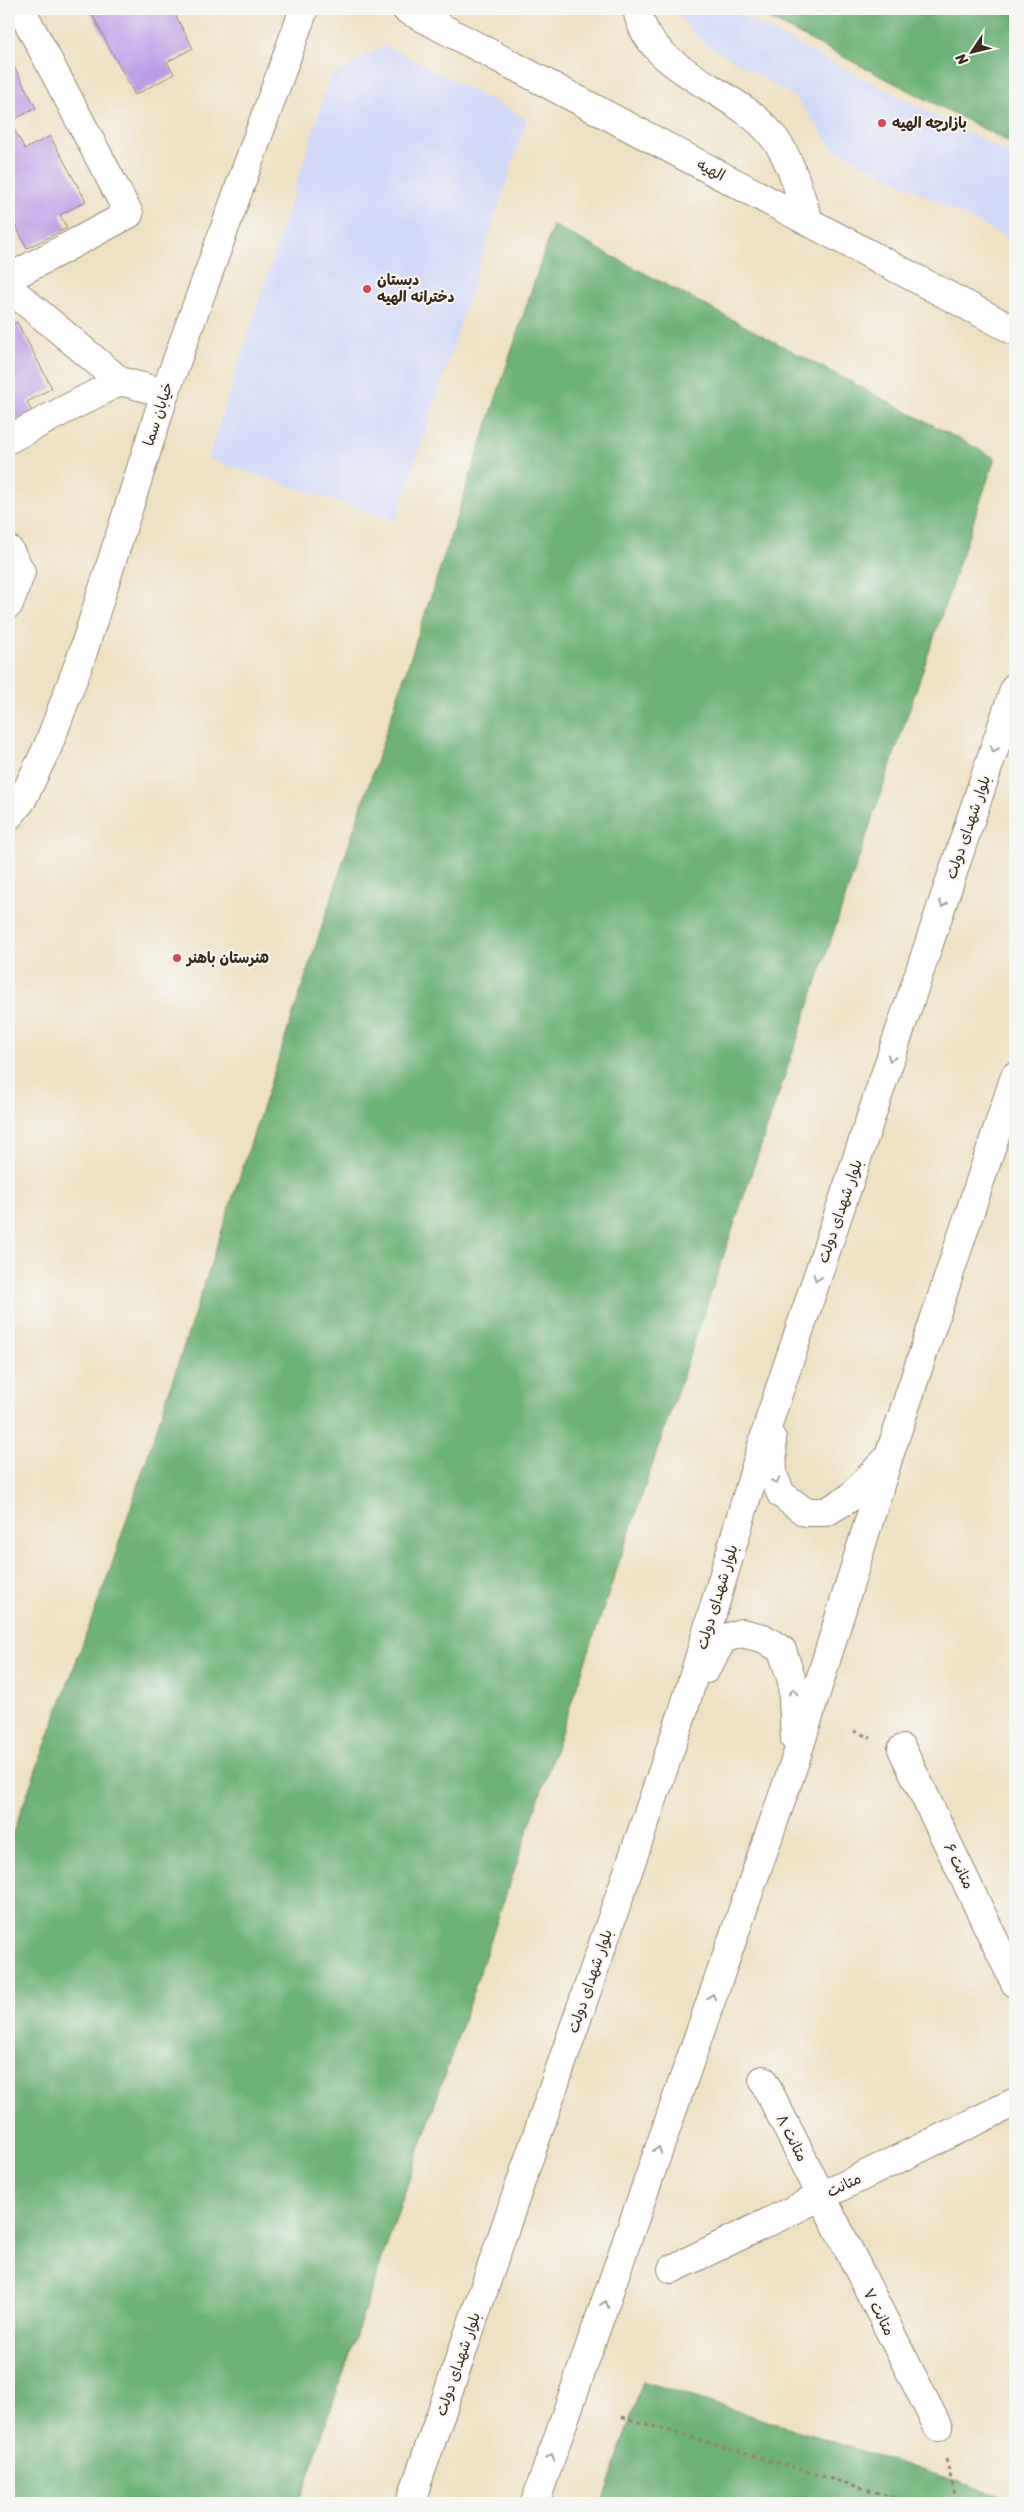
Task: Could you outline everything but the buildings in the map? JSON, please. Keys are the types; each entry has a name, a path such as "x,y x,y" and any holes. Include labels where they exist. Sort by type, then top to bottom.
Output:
{"main road":[{"path":"9,278 129,214 20,9"},
{"name":"خیابان سما","path":"9,816 22,800 48,746 62,710 82,655 164,393 304,9"},
{"name":"الهیه","path":"406,9 1015,331"},
{"path":"637,9 639,21 658,48 675,66 739,106 772,134 791,168 809,222"},
{"path":"9,288 120,381 164,393"},
{"path":"9,439 120,381"},
{"path":"9,550 21,572 9,604"},
{"name":"بلوار شهدای دولت","path":"410,2503 683,1712 771,1415 1015,687"},
{"path":"535,2503 796,1758 890,1456 1015,1076"},
{"path":"771,1415 773,1474 781,1494 805,1512 826,1512 848,1499 890,1456"},
{"path":"683,1712 723,1639 741,1633 763,1638 782,1650 792,1681 796,1758"},
{"name":"متانت ۶","path":"902,1749 1015,1983"},
{"name":"متانت ۸","path":"763,2080 821,2196"},
{"name":"متانت","path":"672,2269 1015,2102"},
{"name":"متانت ۷","path":"821,2196 938,2427"}],"path":[{"path":"622,2417 913,2503"},
{"path":"938,2427 957,2503"}],"shaded area":[{"name":"بازارچه الهیه","path":"674,9 728,9 1015,157 1015,242 833,148 796,98 698,39"},
{"name":"دبستان دخترانه الهیه","path":"385,45 527,119 396,521 208,459 331,76"}],"green space":[{"path":"750,9 1015,9 1015,145"},
{"path":"553,225 995,458 299,2503 9,2503 9,1843 111,1567"},
{"path":"643,2381 1015,2500 1015,2503 602,2503"}],"place":[{"name":"بازارچه الهیه","path":"882,123"},
{"name":"دبستان دخترانه الهیه","path":"367,289"},
{"name":"هنرستان باهنر","path":"177,958"}]}
